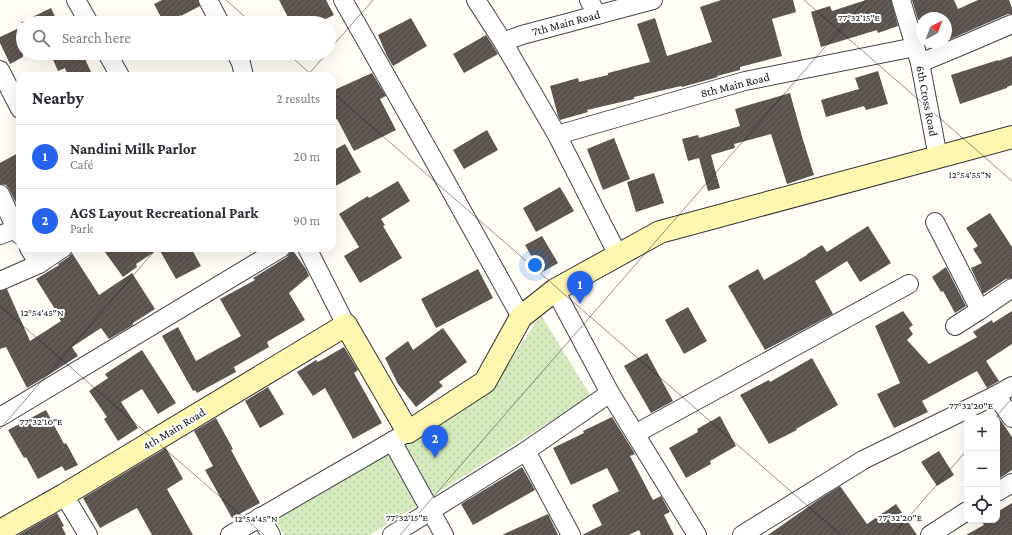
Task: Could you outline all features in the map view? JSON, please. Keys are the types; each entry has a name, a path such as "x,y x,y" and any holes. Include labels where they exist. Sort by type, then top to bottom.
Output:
{"street":[{"path":"76,0 85,16"},
{"path":"208,0 216,16"},
{"path":"343,0 521,317"},
{"path":"476,0 557,135 618,255"},
{"name":"7th Main Road","path":"502,42 593,7 653,0"},
{"name":"6th Cross Road","path":"901,0 918,55 938,157"},
{"name":"8th Main Road","path":"557,135 745,81 918,55 1008,27 1012,24"},
{"path":"111,60 118,72"},
{"path":"240,60 243,72"},
{"path":"0,70 16,101"},
{"path":"230,535 400,436 486,382 521,317 555,290 660,232 1012,137"},
{"path":"0,194 12,233"},
{"path":"935,222 980,310"},
{"path":"32,252 39,264"},
{"path":"0,281 39,264 57,252"},
{"path":"0,417 274,252"},
{"path":"309,252 400,436 431,510 444,535"},
{"path":"635,434 908,284"},
{"path":"954,326 1012,288"},
{"path":"555,290 610,392 697,535"},
{"name":"4th Main Road","path":"0,531 64,495 346,325"},
{"path":"742,535 863,460 1012,386"},
{"path":"392,535 526,451 610,392"},
{"path":"996,395 1012,418"},
{"path":"526,451 571,535"},
{"path":"1000,490 1012,483"},
{"path":"64,495 88,535"},
{"path":"930,535 964,513"},
{"path":"260,517 271,535"}],"green space":[{"path":"541,315 591,396 370,535 284,535 275,520 492,388"}],"building":[{"path":"162,0 198,0 200,6 181,16 160,16 154,4"},
{"path":"279,0 326,0 334,15 332,16 287,16"},
{"path":"721,0 793,0 796,12 772,19 782,56 740,67 740,70 717,76 718,77 682,87 634,97 634,99 587,110 588,112 560,120 550,86 578,78 579,82 650,62 637,24 655,18 667,56 712,42 700,7"},
{"path":"866,0 891,0 898,26 878,33 877,30 821,47 811,12 830,6 832,11"},
{"path":"912,0 954,0 958,9 978,0 1009,0 1012,8 1012,14 1008,14 952,38 952,12 916,12 916,13"},
{"path":"51,8 55,16 34,16"},
{"path":"411,18 427,46 393,66 378,35"},
{"path":"16,29 16,60 17,60 10,64 0,43 0,37"},
{"path":"486,35 498,54 464,73 453,54"},
{"path":"1012,56 1012,85 960,104 951,75"},
{"path":"53,60 85,60 91,72 66,72 65,68 58,71"},
{"path":"878,71 888,104 866,110 864,106 826,117 821,100 859,89 855,78"},
{"path":"372,73 386,96 380,99 396,130 354,151 336,119 336,89"},
{"path":"790,93 814,175 787,184 771,134 734,144 735,148 711,155 720,188 708,191 699,158 688,161 682,139 698,135 699,138 740,126 735,109"},
{"path":"487,130 498,150 464,169 453,150"},
{"path":"614,138 630,179 603,190 587,149"},
{"path":"345,144 361,172 336,186 336,149"},
{"path":"16,154 16,203 6,185 0,184 0,163"},
{"path":"654,173 664,203 636,212 627,182"},
{"path":"398,181 410,201 381,219 385,225 383,226 402,258 360,283 344,256 359,247 339,214 368,196 369,198"},
{"path":"560,187 574,211 536,232 523,208"},
{"path":"990,213 1012,247 1012,278 1006,279 983,294 971,268 982,263 973,249 978,246 966,228"},
{"path":"868,226 891,263 860,282 847,261 815,281 833,314 765,350 728,286 758,269 764,280 822,245 827,252"},
{"path":"542,236 558,263 541,273 525,245"},
{"path":"105,252 154,252 136,264 137,267 123,277"},
{"path":"161,252 193,252 201,266 176,279"},
{"path":"294,252 309,276 289,293 305,320 267,342 269,347 234,367 236,372 197,393 195,390 193,391 162,336 178,327 196,361 241,336 220,299 255,280 253,278 287,257 290,253"},
{"path":"72,253 99,295 132,273 155,309 133,323 133,325 109,339 101,328 72,347 78,356 27,388 6,347 0,349 0,291 7,289 30,341 61,321 36,279 59,265 58,264 69,257"},
{"path":"946,267 966,306 955,313 943,291 941,292 932,277"},
{"path":"478,269 493,298 436,328 421,299"},
{"path":"688,307 707,341 684,354 665,320"},
{"path":"903,311 913,325 909,328 913,334 907,340 929,364 977,337 973,332 992,320 993,323 1012,311 1012,344 986,361 999,381 987,388 977,371 922,401 928,412 894,428 877,394 900,383 875,326"},
{"path":"443,328 467,362 439,382 443,386 416,407 398,384 385,358 408,341 413,350"},
{"path":"344,347 358,370 354,373 382,423 353,439 325,388 313,396 297,372 316,360 318,362"},
{"path":"142,350 176,403 158,414 142,389 121,402 138,428 118,441 104,419 107,417 89,391 108,378 105,374"},
{"path":"647,353 673,401 651,413 624,366"},
{"path":"812,358 838,405 796,429 797,430 769,444 740,395 769,380 770,382"},
{"path":"268,387 284,414 260,428 245,401"},
{"path":"46,410 64,444 66,443 78,465 65,471 62,466 38,479 26,457 24,458 8,430"},
{"path":"720,416 736,446 710,461 711,464 686,478 669,448 698,432 697,429"},
{"path":"612,417 635,454 630,456 653,500 661,496 670,512 664,515 674,535 641,535 639,530 629,535 582,535 602,525 592,505 619,491 607,468 571,485 553,448"},
{"path":"216,418 233,449 231,450 260,503 232,518 205,470 213,466 194,431"},
{"path":"1000,419 1012,437 1012,470 1000,478"},
{"path":"166,448 183,479 167,489 193,535 152,535 137,508 100,528 83,498"},
{"path":"939,451 954,475 937,486 921,462"},
{"path":"522,467 535,490 473,525 461,504"},
{"path":"840,486 867,524 896,504 917,535 768,535"},
{"path":"1012,503 1012,535 966,535 984,525 983,523 1000,523 1000,510"},
{"path":"57,513 64,526 62,527 66,535 18,535"},
{"path":"548,514 558,535 502,535"}],"place":[{"name":"Nandini Milk Parlor","path":"580,304"},
{"name":"AGS Layout Recreational Park","path":"435,458"}]}
